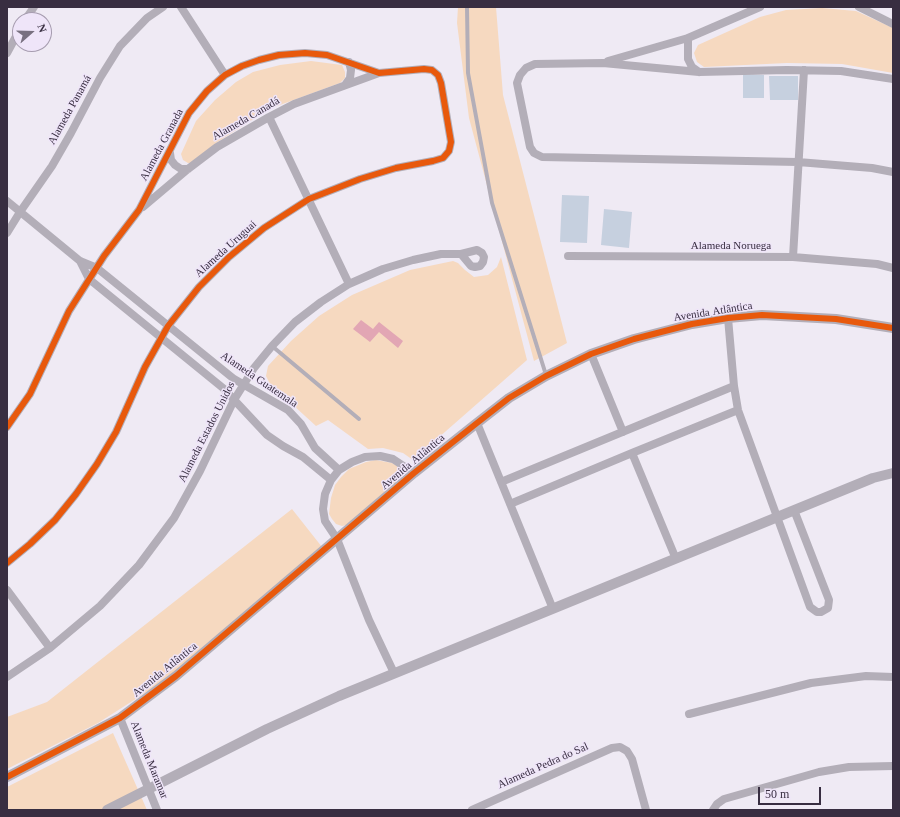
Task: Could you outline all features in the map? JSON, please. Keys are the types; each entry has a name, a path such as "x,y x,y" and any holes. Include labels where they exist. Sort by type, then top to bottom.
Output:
{"street":[{"name":"Alameda Panamá","path":"7,232 52,166 100,78 120,46 147,18 163,7"},
{"path":"181,7 225,75"},
{"path":"860,7 893,24"},
{"path":"603,62 688,38 756,8"},
{"path":"688,38 688,59 692,67 699,72"},
{"path":"7,53 12,44"},
{"name":"Alameda Granada","path":"7,427 30,394 69,311 96,268 139,210 170,153 189,113 207,91 225,75 258,60 279,55 305,53 327,55 379,73 424,69 432,70 438,75 441,83"},
{"path":"345,85 350,78 351,70 349,62"},
{"path":"893,79 841,71 804,70 699,72 603,62 535,64 526,68 520,75 517,83 530,147 534,153 542,158 798,162 872,168 893,172"},
{"path":"793,257 804,70"},
{"name":"Alameda Canadá","path":"139,210 217,147 269,116 294,104 379,73"},
{"name":"Alameda Uruguai","path":"7,563 55,520 76,494 97,464 116,432 142,373 168,326 198,287 229,257 264,228 309,199 360,179 396,168 443,158 449,151 451,142 441,83"},
{"path":"269,116 349,284"},
{"path":"170,153 171,160 175,165 181,169 188,169"},
{"name":"Alameda Guatemala","path":"7,201 80,261 96,268 234,379 288,410 301,424 315,448 339,470"},
{"name":"Alameda Estados Unidos","path":"7,677 50,648 106,600 139,565 174,518 200,472 234,400 254,368 272,346 300,318 349,284 383,269 413,260 441,254 461,254"},
{"name":"Alameda Noruega","path":"568,256 793,257 877,264 893,268"},
{"name":"Alameda Guatemala","path":"80,261 89,279 223,388 268,435 283,446 303,457 331,480"},
{"name":"Avenida Atlântica","path":"7,777 120,718 176,676 414,473 509,398 546,376 591,354 634,339 692,324 728,318 762,314 836,319 893,328"},
{"path":"728,318 734,386 738,410 810,607 817,612 825,611 829,604 829,600 794,510"},
{"path":"591,354 623,432"},
{"path":"501,482 734,386"},
{"path":"510,504 632,452 738,410"},
{"path":"477,423 553,609"},
{"path":"632,452 676,559"},
{"path":"394,673 368,620 337,539 325,521 323,509 325,494 331,480 339,470 352,462 365,457 380,456 393,459 414,473"},
{"path":"107,810 267,729 339,696 873,478 893,473"},
{"path":"7,590 50,648"},
{"path":"689,714 811,683 866,676 893,677"},
{"name":"Alameda Maramar","path":"120,718 157,810"},
{"name":"Alameda Pedra do Sal","path":"472,810 612,748 624,748 632,759 646,810"},
{"path":"713,810 717,804 724,799 819,772 848,767 893,766"}],"lane":[{"path":"466,7 468,73 492,202 546,376"},
{"path":"272,346 359,419"}],"shaded area":[{"path":"458,7 496,7 503,95 567,343 534,361 469,118 457,23"},
{"path":"822,8 856,11 893,28 893,73 842,64 787,63 704,67 697,62 694,53 698,45 760,17 786,10"},
{"path":"311,61 342,65 345,72 345,78 340,83 269,109 216,143 195,163 188,163 183,160 181,154 196,121 215,100 236,82 253,72 280,65"},
{"path":"501,257 527,360 413,460 403,453 383,448 368,449 328,420 316,426 270,384 266,376 268,366 291,341 319,316 352,295 410,270 453,261 458,263 474,277 488,275 497,267"},
{"path":"361,320 373,329 379,322 403,341 398,348 379,332 370,342 353,329"},
{"path":"376,460 392,463 397,466 400,472 399,481 350,524 342,526 336,524 329,514 331,498 335,485 349,469 366,462"},
{"path":"292,509 322,547 167,679 98,723 7,769 7,717 47,702"},
{"path":"113,733 147,810 7,810 7,787"}],"building":[{"path":"743,74 764,75 764,98 743,98"},
{"path":"769,76 798,76 798,100 770,100"},
{"path":"562,195 589,196 587,243 560,242"},
{"path":"604,209 632,212 629,248 601,245"}],"cycle path":[{"path":"7,427 30,394 69,311 104,256 139,210 189,113 207,91 225,75 242,66 259,60 279,55 305,53 327,55 379,73 424,69 432,70 438,75 441,83 451,142 449,151 443,158 396,168 360,179 309,199 264,228 229,257 199,287 168,326 145,367 116,432 97,464 76,494 55,520 7,563"},
{"path":"7,777 120,718 176,676 414,473 509,398 546,376 591,354 634,339 692,324 728,318 762,315 836,319 893,328"}]}
